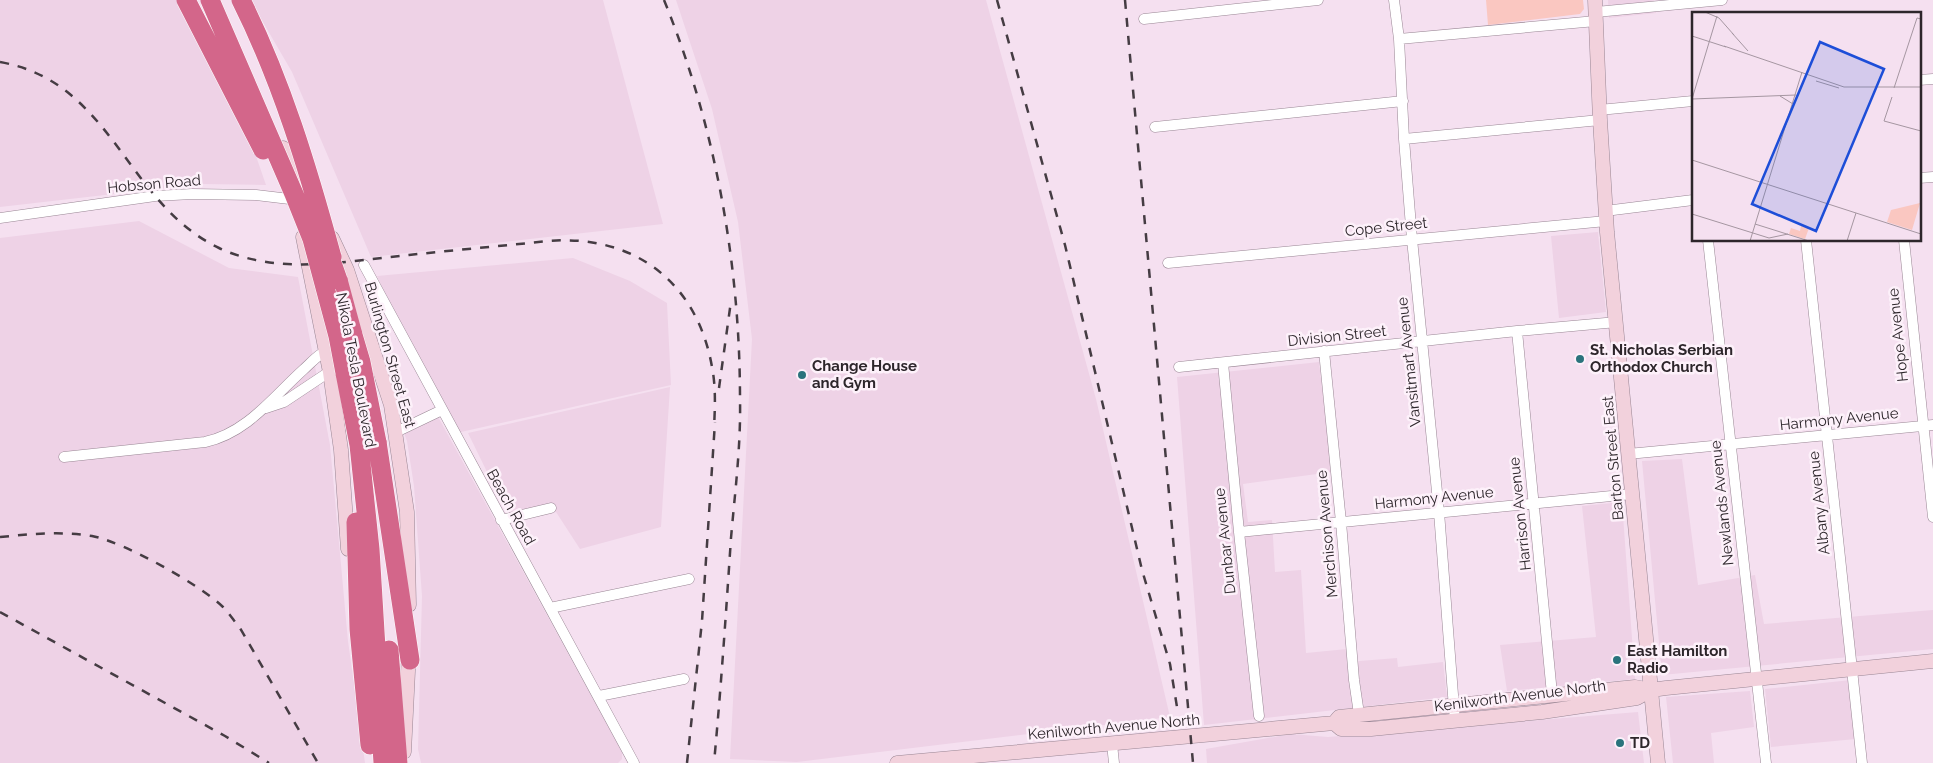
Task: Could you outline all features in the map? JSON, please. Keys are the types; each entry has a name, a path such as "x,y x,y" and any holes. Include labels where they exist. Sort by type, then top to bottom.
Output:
{"highway":[{"path":"186,0 306,236 328,299"},
{"name":"Nikola Tesla Boulevard","path":"210,0 294,194 320,265 328,299 337,373 365,444"},
{"name":"Nikola Tesla Boulevard","path":"223,0 305,186 338,280 361,362 365,444 384,669 398,763"},
{"path":"241,0 273,69 312,184 338,280"},
{"path":"365,444 410,660"},
{"path":"365,444 356,504 359,629 370,744"},
{"name":"Nikola Tesla Boulevard","path":"383,763 384,669"}],"main road":[{"name":"Burlington Street East","path":"214,0 284,151 342,256 391,405 407,512 410,660 403,763"},
{"name":"Barton Street East","path":"1595,11 1606,216 1658,763"},
{"name":"Burlington Street East","path":"284,151 325,351 337,373 352,619 374,763"},
{"name":"Kenilworth Avenue North","path":"897,763 1334,723 1339,717 1359,714 1552,694 1635,687 1651,690 1933,661"},
{"name":"Kenilworth Avenue North","path":"1334,723 1341,729 1357,729 1542,712 1637,698 1651,690"},
{"path":"404,745 409,763"}],"street":[{"path":"1144,19 1318,0"},
{"name":"Vansitmart Avenue","path":"1394,0 1400,39 1404,139 1412,239 1439,512 1455,721"},
{"path":"1400,39 1595,11 1722,0"},
{"path":"1920,80 1933,79"},
{"path":"1155,127 1402,101"},
{"path":"1404,139 1600,115 1692,101"},
{"path":"1920,178 1933,177"},
{"name":"Hobson Road","path":"0,218 155,196 192,194 256,195 312,201"},
{"name":"Cope Street","path":"1168,263 1412,239 1606,216 1692,200"},
{"name":"Newlands Avenue","path":"1708,241 1766,763"},
{"name":"Albany Avenue","path":"1806,241 1862,763"},
{"name":"Hope Avenue","path":"1904,241 1928,426 1933,516"},
{"name":"Beach Road","path":"364,265 634,763"},
{"name":"Division Street","path":"1179,367 1617,322"},
{"name":"Harrison Avenue","path":"1517,331 1552,694"},
{"path":"64,457 218,439 231,434 265,408 278,393 325,351 336,347 350,346 362,347 374,352"},
{"name":"Merchison Avenue","path":"1324,351 1354,680 1359,714"},
{"path":"265,408 284,402 337,373 351,360 374,352"},
{"name":"Dunbar Avenue","path":"1223,363 1259,716"},
{"path":"396,432 442,410"},
{"name":"Harmony Avenue","path":"1628,454 1928,426"},
{"name":"Harmony Avenue","path":"1239,532 1632,494"},
{"path":"501,520 551,508"},
{"path":"550,608 689,579"},
{"path":"598,696 684,679"},
{"path":"1112,744 1114,763"},
{"path":"624,763 626,748"}],"shaded area":[{"path":"0,0 195,0 215,37 266,185 201,184 0,207"},
{"path":"250,0 603,0 663,224 371,257 292,72"},
{"path":"676,0 986,0 1096,399 1170,717 797,762 730,759 752,339 738,222 712,109"},
{"path":"1486,0 1583,0 1584,9 1580,14 1488,25"},
{"path":"1608,0 1654,0 1656,13 1609,18"},
{"path":"139,221 229,268 298,277 330,445 348,641 365,763 0,763 0,238"},
{"path":"1598,232 1606,312 1559,318 1551,236"},
{"path":"573,258 630,281 667,303 671,385 452,434 436,407 377,276"},
{"path":"1319,362 1332,472 1243,484 1248,522 1272,520 1275,572 1301,570 1306,653 1347,649 1347,662 1397,658 1398,667 1443,662 1447,697 1204,725 1177,377"},
{"path":"670,387 661,527 580,549 556,512 510,519 468,433"},
{"path":"436,413 622,752 622,759 618,763 421,763 418,749 422,596 414,486 407,441 401,425"},
{"path":"1682,459 1698,585 1755,575 1764,624 1933,610 1933,649 1662,675 1642,461"},
{"path":"1622,502 1635,679 1507,691 1500,645 1596,637 1582,506"},
{"path":"1851,680 1856,739 1771,747 1765,689"},
{"path":"1750,691 1754,727 1711,733 1714,763 1673,763 1666,697"},
{"path":"1638,712 1644,763 1207,763 1206,749 1291,734 1328,737"}],"railway":[{"path":"664,0 682,47 697,96 721,195 729,246 739,348 739,451 714,763"},
{"path":"997,0 1065,245 1142,570 1170,664 1177,707"},
{"path":"1125,0 1193,763"},
{"path":"0,62 38,74 69,93 94,118 161,203 187,228 219,248 242,257 265,262 289,264 337,263 548,241 579,241 607,246 633,255 656,269 676,287 692,310 704,337 712,367 715,390 714,428"},
{"path":"719,388 731,301"},
{"path":"687,763 702,621 715,422"},
{"path":"0,537 57,533 92,536 123,546 197,587 225,609 240,628 318,763"},
{"path":"0,612 225,736 269,763"}],"place":[{"name":"St. Nicholas Serbian Orthodox Church","path":"1580,359"},
{"name":"Change House and Gym","path":"802,375"},
{"name":"East Hamilton Radio","path":"1617,660"},
{"name":"TD","path":"1620,743"}]}
